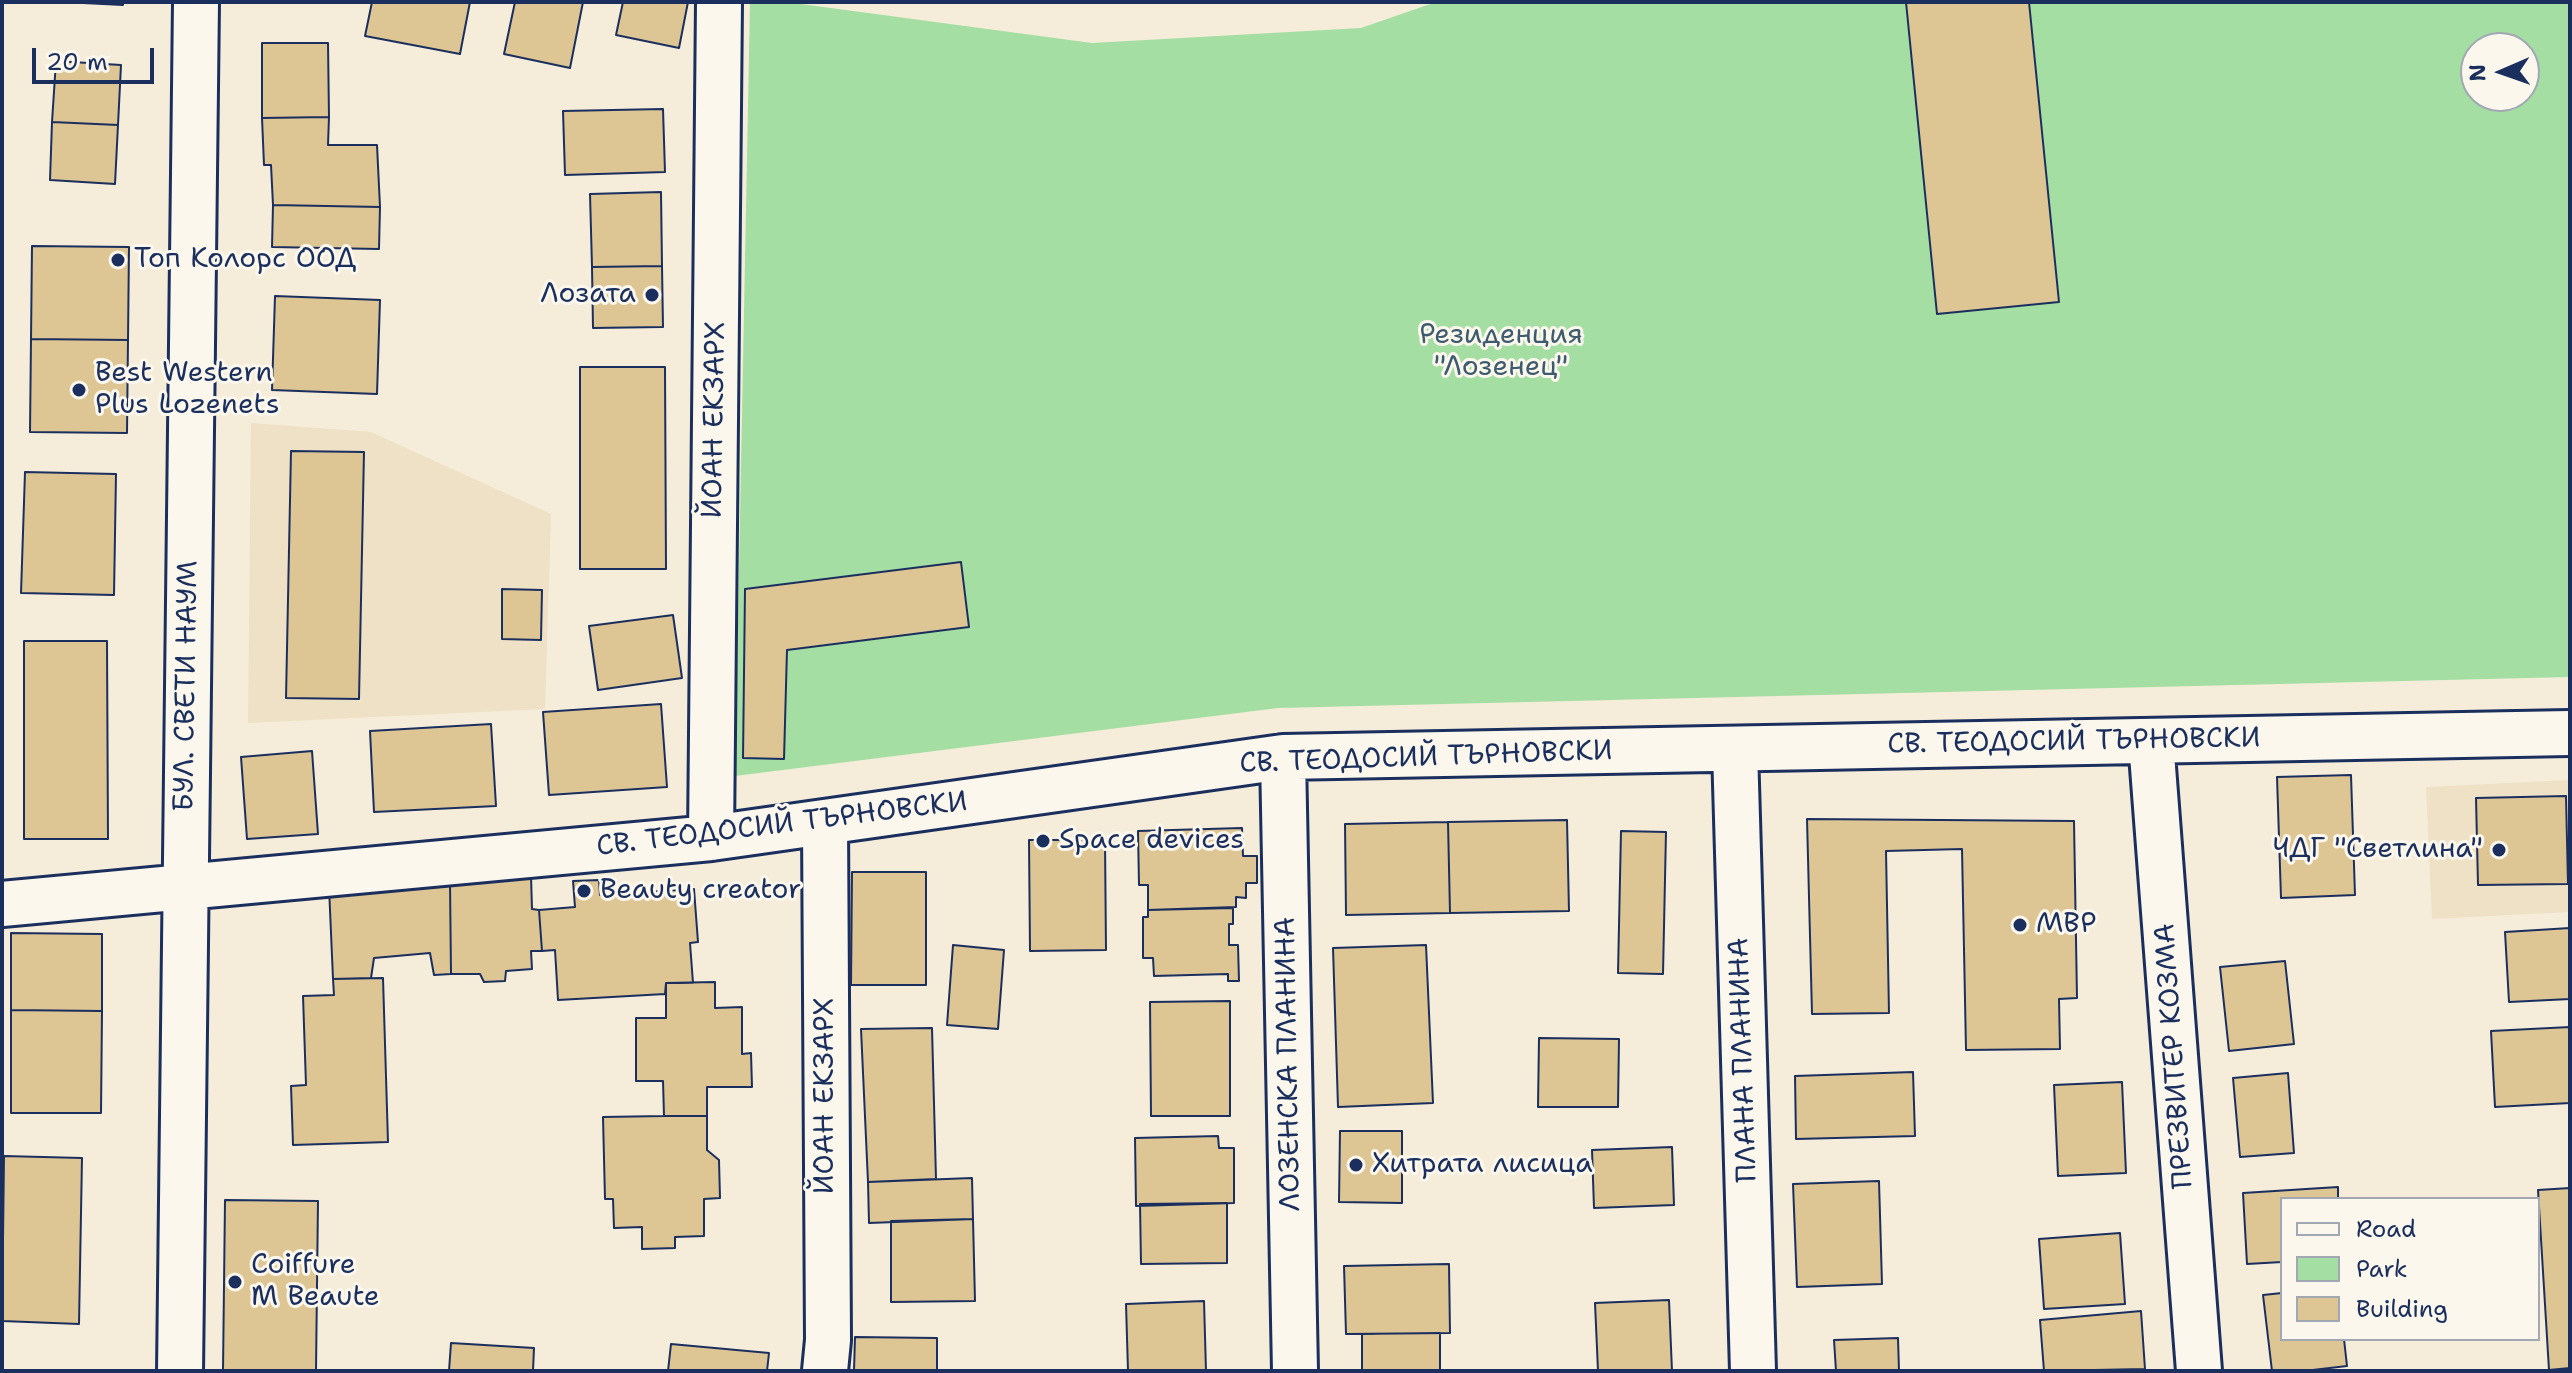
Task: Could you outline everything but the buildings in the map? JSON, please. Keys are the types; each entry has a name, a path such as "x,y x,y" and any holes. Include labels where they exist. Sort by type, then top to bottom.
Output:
{"street":[{"name":"БУЛ. СВЕТИ НАУМ","path":"180,1371 196,2"},
{"name":"ЙОАН ЕКЗАРХ","path":"711,838 719,2"},
{"name":"СВ. ТЕОДОСИЙ ТЪРНОВСКИ","path":"2,904 711,838 1283,757 2570,733"},
{"name":"ПРЕЗВИТЕР КОЗМА","path":"2151,741 2199,1371"},
{"name":"ПЛАНА ПЛАНИНА","path":"1735,749 1753,1371"},
{"name":"ЛОЗЕНСКА ПЛАНИНА","path":"1283,757 1295,1371"},
{"name":"ЙОАН ЕКЗАРХ","path":"825,822 828,1340 825,1371"}],"shaded area":[{"path":"251,423 371,432 551,514 545,709 248,723"},
{"name":"ЧДГ \"Светлина\"","path":"2570,780 2570,912 2432,919 2426,787"}],"green space":[{"name":"Резиденция \"Лозенец\"","path":"750,2 786,2 1092,43 1361,28 1436,2 2570,2 2570,677 1278,708 735,776"}],"place":[{"name":"Топ Колорс ООД","path":"118,260"},
{"name":"Лозата","path":"652,295"},
{"name":"Best Western Plus Lozenets","path":"79,390"},
{"name":"Space devices","path":"1043,841"},
{"name":"ЧДГ \"Светлина\"","path":"2499,850"},
{"name":"Beauty creator","path":"584,891"},
{"name":"МВР","path":"2020,925"},
{"name":"Хитрата лисица","path":"1356,1165"},
{"name":"Coiffure M Beaute","path":"235,1282"}]}
